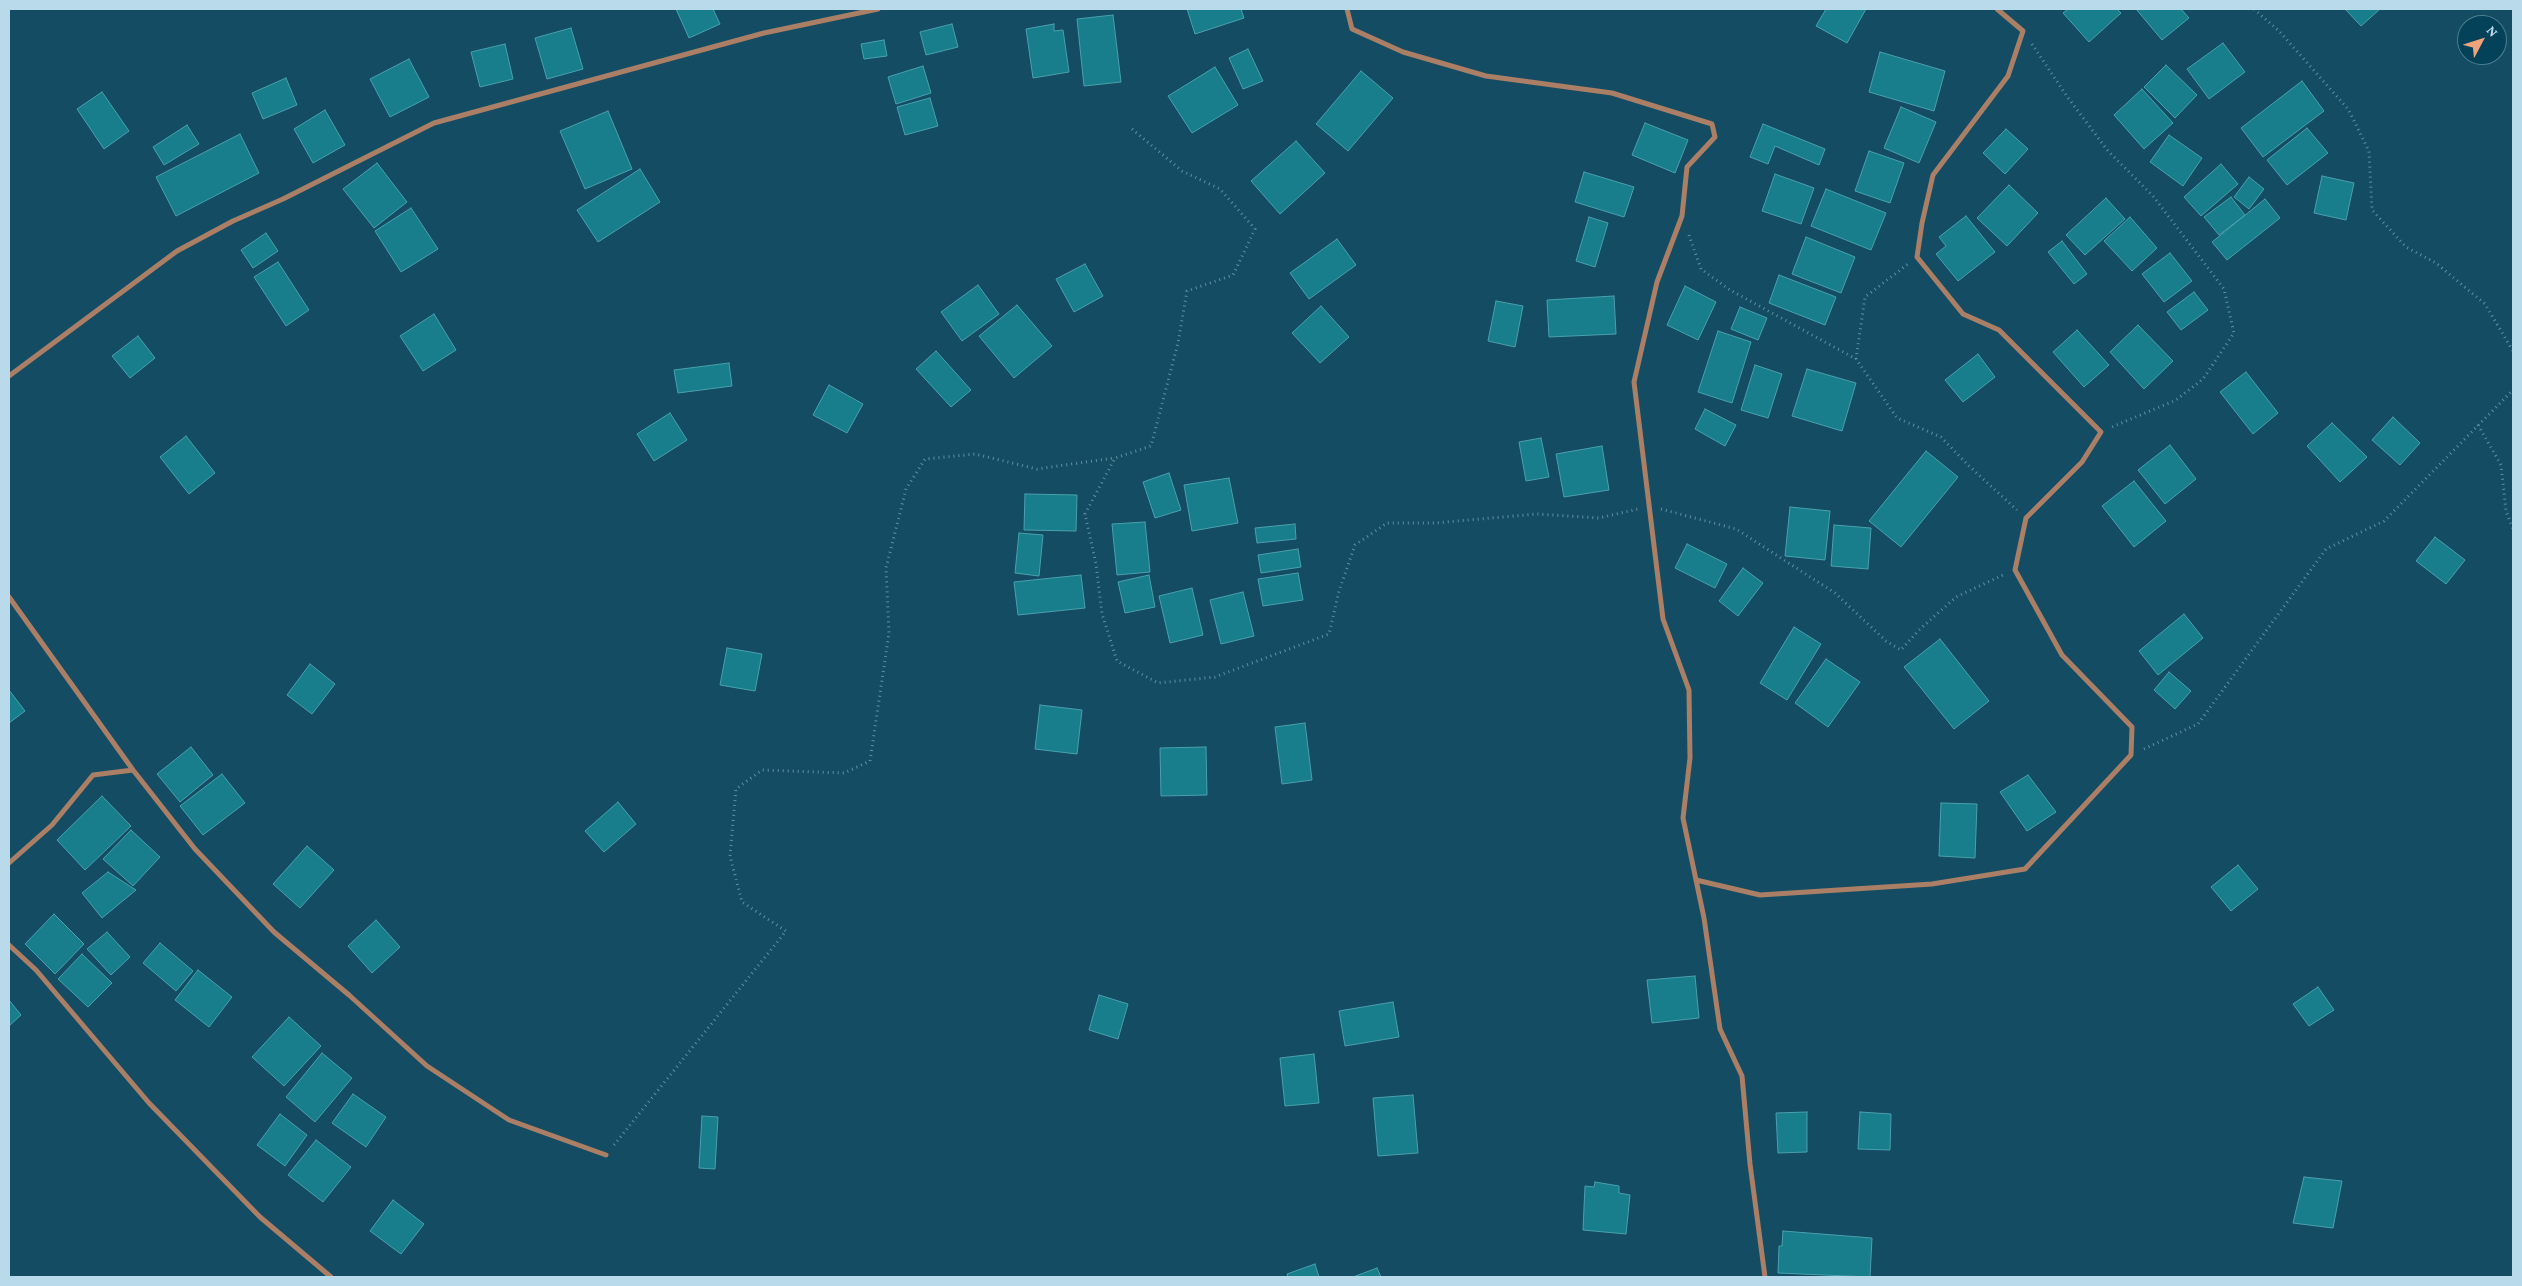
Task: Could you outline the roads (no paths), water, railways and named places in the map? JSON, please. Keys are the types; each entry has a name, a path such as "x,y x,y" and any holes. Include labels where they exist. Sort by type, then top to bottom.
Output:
{"street":[{"path":"9,376 177,251 233,221 283,199 434,123 764,33 878,9"},
{"path":"1346,9 1352,29 1403,52 1486,76 1612,93 1712,124 1715,137 1687,167 1682,216 1657,282 1634,382 1651,506 1663,619 1689,690 1690,758 1683,818 1704,918 1720,1029 1742,1076 1750,1164 1765,1277"},
{"path":"1696,880 1760,895 1932,884 2025,869 2131,755 2132,727 2062,655 2015,570 2026,518 2082,462 2101,432 1999,330 1963,314 1917,257 1922,223 1933,176 2008,76 2023,31 1997,9"},
{"path":"9,597 133,770 195,850 274,932 348,994 427,1066 509,1120 606,1155"},
{"path":"9,863 52,825 93,775 133,770"},
{"path":"9,946 36,970 163,1118 260,1217 331,1277"}]}
